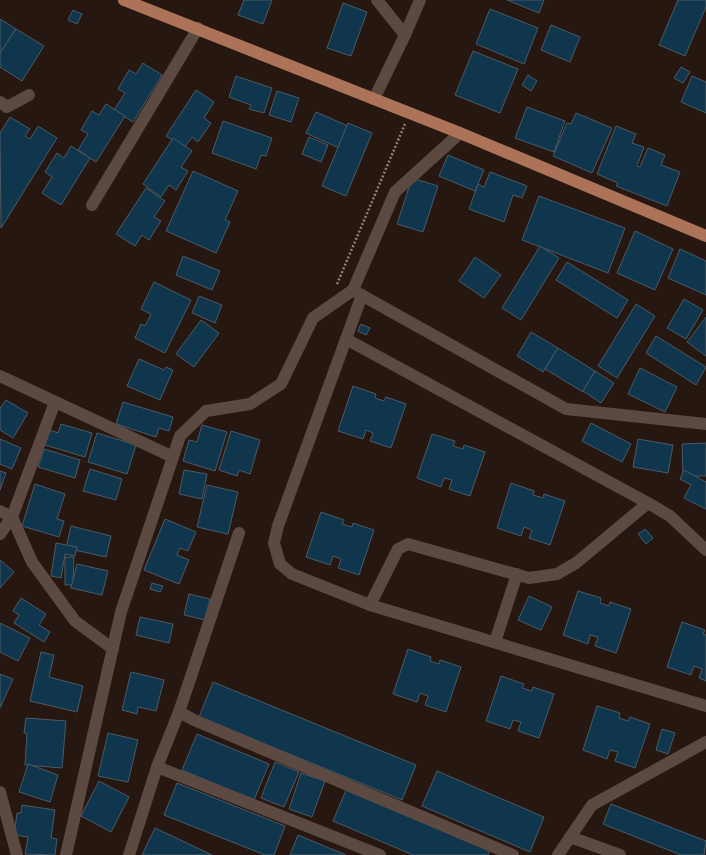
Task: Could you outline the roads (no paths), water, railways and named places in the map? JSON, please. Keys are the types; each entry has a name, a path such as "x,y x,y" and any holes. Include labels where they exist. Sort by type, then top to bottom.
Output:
{"main road":[{"path":"124,0 198,28 460,133 706,236"}],"street":[{"path":"377,0 405,35"},
{"path":"374,99 420,0"},
{"path":"92,205 198,28"},
{"path":"0,102 7,107 29,95"},
{"path":"460,133 394,192 357,293 346,339 278,526 274,543 280,564 292,574 370,605 706,706"},
{"path":"357,293 566,409 706,424"},
{"path":"66,855 121,612 180,436 206,411 250,404 281,384 312,318 357,293"},
{"path":"346,339 670,516 706,550"},
{"path":"0,376 173,457"},
{"path":"0,534 12,517 55,402"},
{"path":"370,605 398,549 408,544 529,578 557,574 576,563 648,504"},
{"path":"0,511 12,517 32,562 75,621 113,648"},
{"path":"129,855 157,767 179,712 239,533"},
{"path":"495,642 517,574"},
{"path":"179,712 194,720 513,855"},
{"path":"558,855 592,805 706,742"},
{"path":"157,767 380,855"},
{"path":"0,792 17,855"},
{"path":"570,837 620,855"}]}
